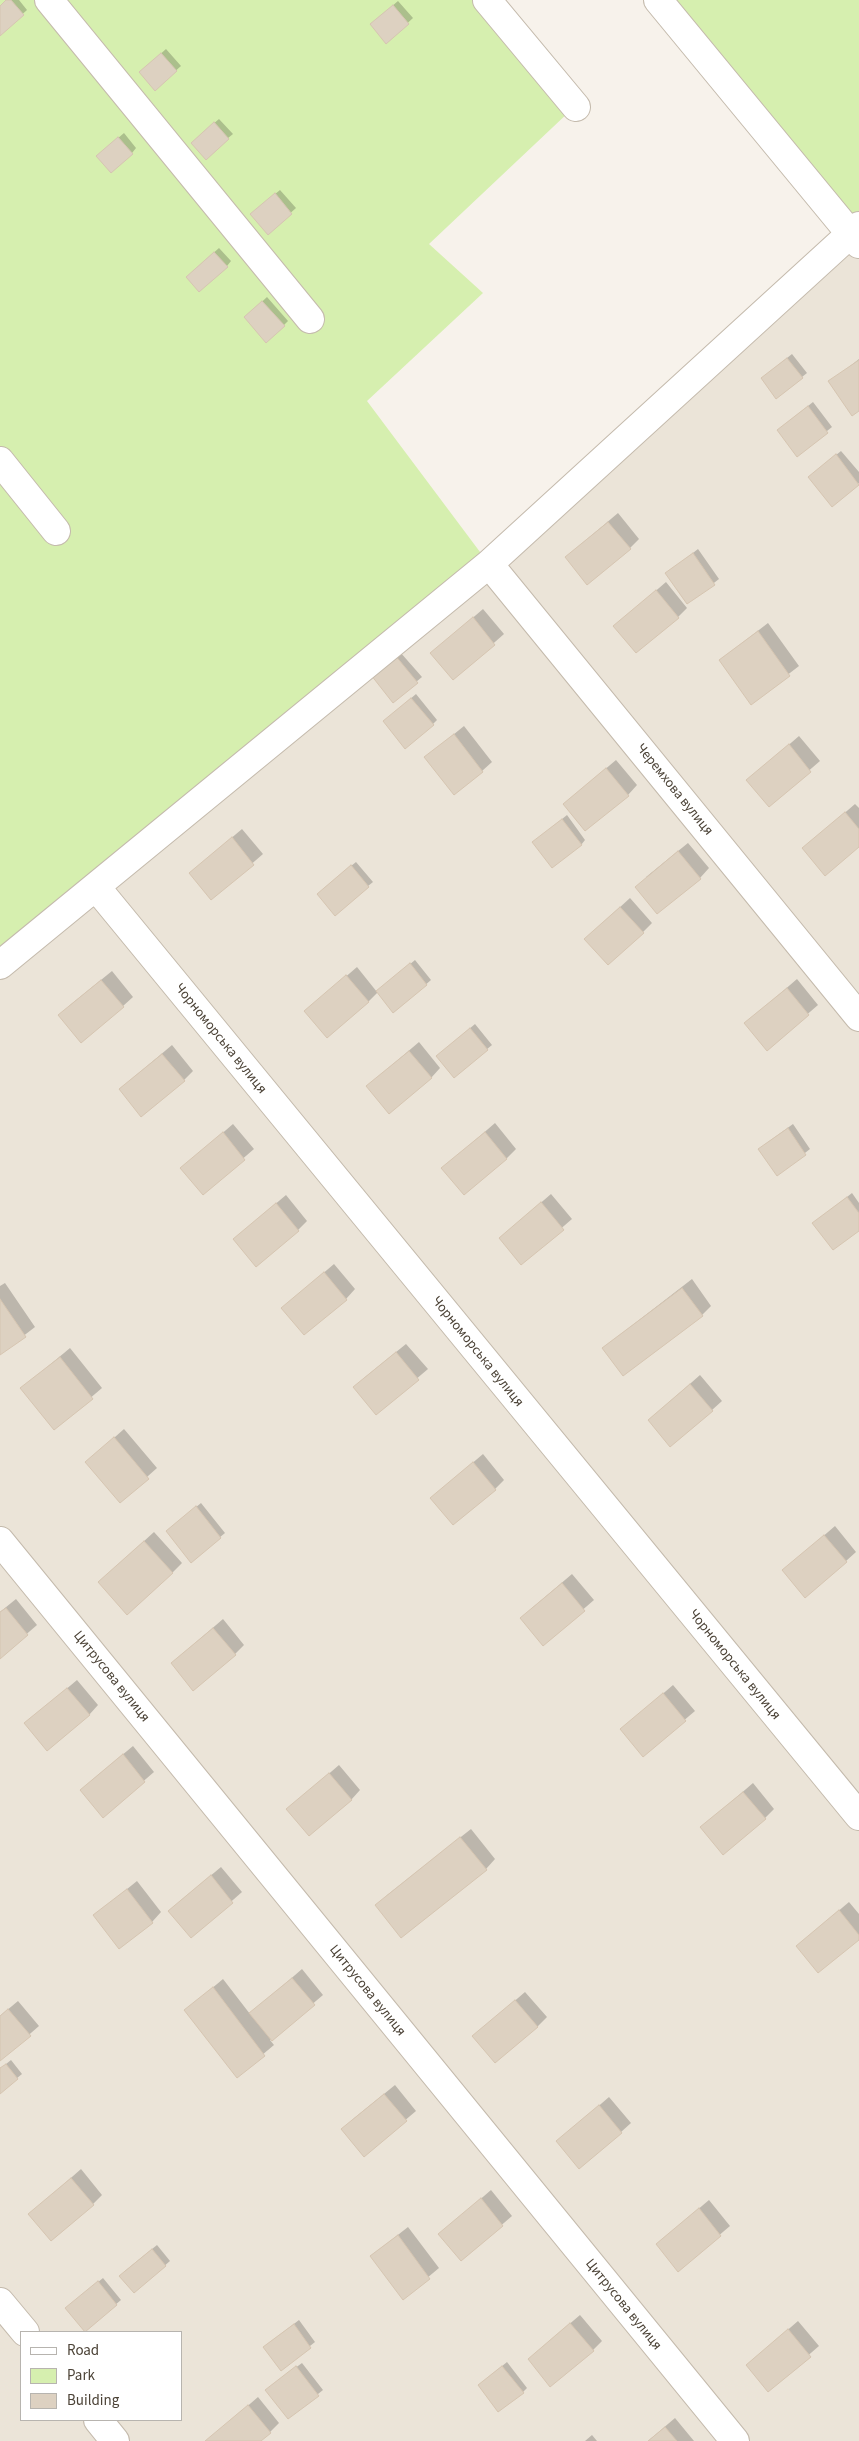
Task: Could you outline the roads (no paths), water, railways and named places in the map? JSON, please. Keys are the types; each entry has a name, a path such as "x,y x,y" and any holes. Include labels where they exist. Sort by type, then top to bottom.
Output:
{"street":[{"path":"49,0 310,319"},
{"path":"487,0 576,107"},
{"path":"0,965 489,564 856,234 658,0"},
{"path":"0,461 56,531"},
{"name":"Черемхова вулиця","path":"489,564 859,1016"},
{"name":"Чорноморська вулиця","path":"96,887 859,1816"},
{"name":"Цитрусова вулиця","path":"0,1541 735,2441"},
{"path":"0,2302 24,2331"},
{"path":"99,2421 116,2441"}]}
